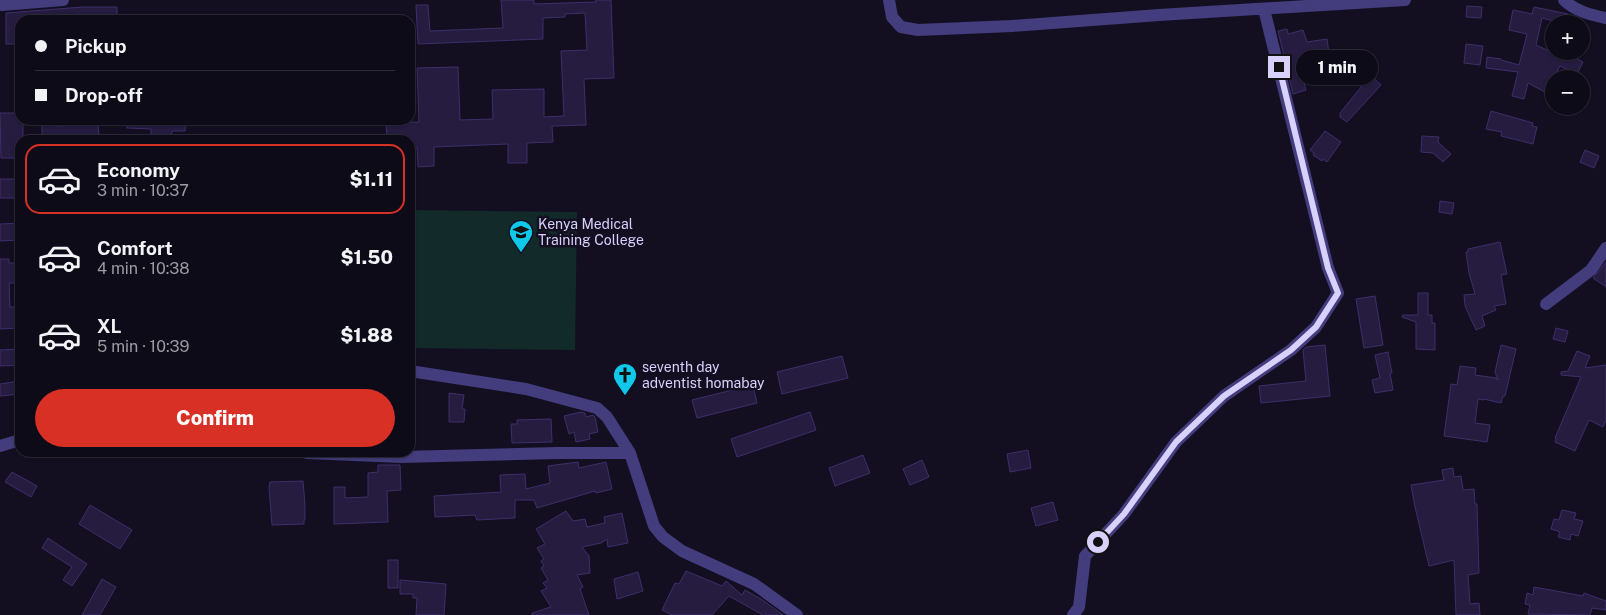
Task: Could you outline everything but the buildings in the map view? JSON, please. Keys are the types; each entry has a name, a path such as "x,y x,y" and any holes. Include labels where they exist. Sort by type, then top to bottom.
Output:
{"street":[{"path":"2,5 63,0"},
{"path":"889,0 892,17 901,27 918,30 1012,26 1405,0"},
{"path":"1564,0 1571,7 1590,15 1606,18"},
{"path":"1073,615 1079,607 1085,556 1124,514 1176,442 1224,396 1291,350 1316,327 1338,293 1328,268 1264,9"},
{"path":"1546,304 1591,270 1606,248"},
{"path":"415,373 526,389 596,408 607,417 630,453 654,526 663,537 682,551 754,584 797,615"},
{"path":"0,446 15,442"},
{"path":"415,456 630,453"}],"green space":[{"path":"415,210 577,212 575,350 415,348"}],"place":[{"name":"Kenya Medical Training College","path":"521,253"},
{"name":"seventh day adventist homabay","path":"625,396"}],"route":[{"path":"1098,542 1124,514 1176,442 1224,396 1291,350 1316,327 1338,293 1328,268 1279,67"}]}
